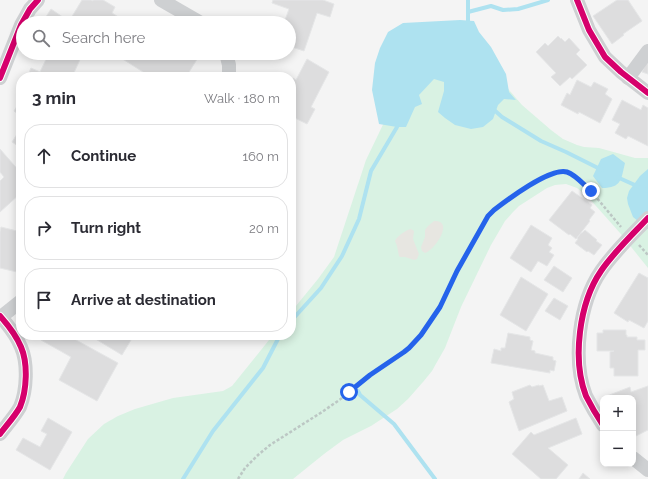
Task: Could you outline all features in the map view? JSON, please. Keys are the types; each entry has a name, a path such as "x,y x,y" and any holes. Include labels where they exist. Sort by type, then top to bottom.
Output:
{"street":[{"path":"26,16 38,0"},
{"path":"160,0 189,16"},
{"path":"577,0 589,30 605,57 628,78 648,93"},
{"path":"0,78 16,38"},
{"path":"628,78 648,51"},
{"path":"228,60 229,72"},
{"path":"600,420 586,395 581,373 579,352 580,331 584,310 590,290 601,271 648,218"},
{"path":"16,305 0,317 13,332 16,338"},
{"path":"0,434 20,407 25,387 25,364 21,348 17,340"},
{"path":"636,460 648,470"}],"path":[{"path":"238,479 251,462 270,445 345,396 370,375 409,348 421,335 440,307 457,271 490,213 539,179 556,172 565,171 569,173 588,188 608,212 633,234 648,255"}],"green space":[{"path":"407,61 497,76 522,105 563,139 584,147 599,148 635,158 648,158 648,268 620,233 588,197 577,188 566,184 555,185 547,188 519,206 505,221 491,245 461,307 445,348 432,371 408,399 397,409 371,426 343,440 293,479 63,479 88,439 104,424 135,409 173,398 223,391 232,386 269,340 296,340 296,306 334,257 366,160 390,110"}],"sand":[{"path":"434,221 440,222 443,225 443,230 434,247 425,253 422,251 421,247 425,237 425,230"},
{"path":"411,229 414,231 413,239 419,254 417,259 414,260 399,256 395,241 402,234"}],"water":[{"path":"460,20 474,21 479,32 491,47 506,74 509,92 516,100 504,99 498,105 493,119 483,127 471,129 455,125 438,112 444,91 444,82 434,79 419,95 422,104 415,107 406,127 379,124 372,90 375,63 388,32 403,23"},
{"path":"613,154 625,163 620,182 609,188 602,188 593,176 601,159"},
{"path":"648,169 648,229 633,217 627,198 629,191 640,176"}],"building":[{"path":"82,0 103,0 115,7 112,13 117,16 72,16"},
{"path":"273,0 323,0 334,4 330,17 317,13 304,51 296,48 296,16 286,16 289,9 272,3"},
{"path":"617,0 628,0 642,21 623,34 624,35 612,44 593,16"},
{"path":"51,9 61,16 46,16"},
{"path":"558,36 565,42 569,38 580,50 576,54 587,65 572,79 570,77 560,86 551,77 556,73 536,52 545,43 548,46"},
{"path":"648,58 648,74 642,72"},
{"path":"307,59 329,72 311,107 315,109 307,124 296,118 296,80"},
{"path":"46,60 80,60 74,72 40,72"},
{"path":"124,60 197,60 189,72 143,72"},
{"path":"31,68 40,72 29,72"},
{"path":"577,80 591,87 594,82 608,89 605,94 612,99 600,123 561,105 567,93 570,95"},
{"path":"622,100 641,110 643,105 648,108 648,146 628,136 626,139 615,133 620,124 612,120"},
{"path":"16,136 16,145 12,142"},
{"path":"0,149 16,167 16,198 0,212 0,181 4,177 0,172"},
{"path":"572,191 592,205 590,208 595,212 576,239 549,220"},
{"path":"531,225 552,238 548,245 552,248 549,252 554,255 547,266 538,261 531,272 510,258"},
{"path":"1,227 16,231 16,272 0,268"},
{"path":"585,230 602,245 594,255 588,251 587,252 575,243 578,239 577,238"},
{"path":"554,266 572,278 563,292 544,280"},
{"path":"639,273 648,278 648,321 644,328 629,320 628,322 614,313"},
{"path":"521,277 548,294 526,331 500,315"},
{"path":"554,298 568,306 560,320 545,311"},
{"path":"603,330 626,330 627,337 637,337 637,340 645,340 645,350 638,350 638,376 614,376 614,368 610,368 610,352 614,351 597,351 597,333 603,333"},
{"path":"508,333 530,337 530,340 533,341 531,350 535,351 535,353 553,357 553,360 556,361 554,371 550,370 550,373 491,363 494,349 501,351 501,348 505,348"},
{"path":"41,340 76,340 118,363 97,401 59,380 71,357"},
{"path":"97,340 131,340 122,355"},
{"path":"530,385 532,387 543,385 549,401 562,397 567,411 519,431 509,402 514,399 512,392"},
{"path":"648,386 648,430 636,436 636,395 610,395 630,387 631,392"},
{"path":"48,418 72,432 50,470 16,450 23,438 40,447 47,434 41,431"},
{"path":"576,418 582,434 548,448 568,465 556,479 541,479 512,454 531,432 534,435"},
{"path":"583,473 590,479 579,479"}],"waterway":[{"path":"468,0 468,25"},
{"path":"468,12 491,6 503,10 518,9 548,0"},
{"path":"492,108 502,117 541,141 602,170"},
{"path":"296,316 321,288 342,256 359,219 371,171 397,127"},
{"path":"617,177 648,191"},
{"path":"183,479 213,431 263,368 277,340"},
{"path":"358,391 360,395 394,424 435,479"}],"cycle path":[{"path":"26,16 38,0"},
{"path":"577,0 589,30 605,57 621,72 648,93"},
{"path":"0,78 16,38"},
{"path":"600,420 586,396 579,366 580,332 583,315 593,284 601,271 617,251 648,218"},
{"path":"0,316 16,336"},
{"path":"0,434 20,407 24,393 26,369 23,353 18,340"}],"route":[{"path":"349,392 385,364 404,352 421,335 440,307 457,271 490,213 539,179 560,171 565,171 575,176 591,191"}]}
